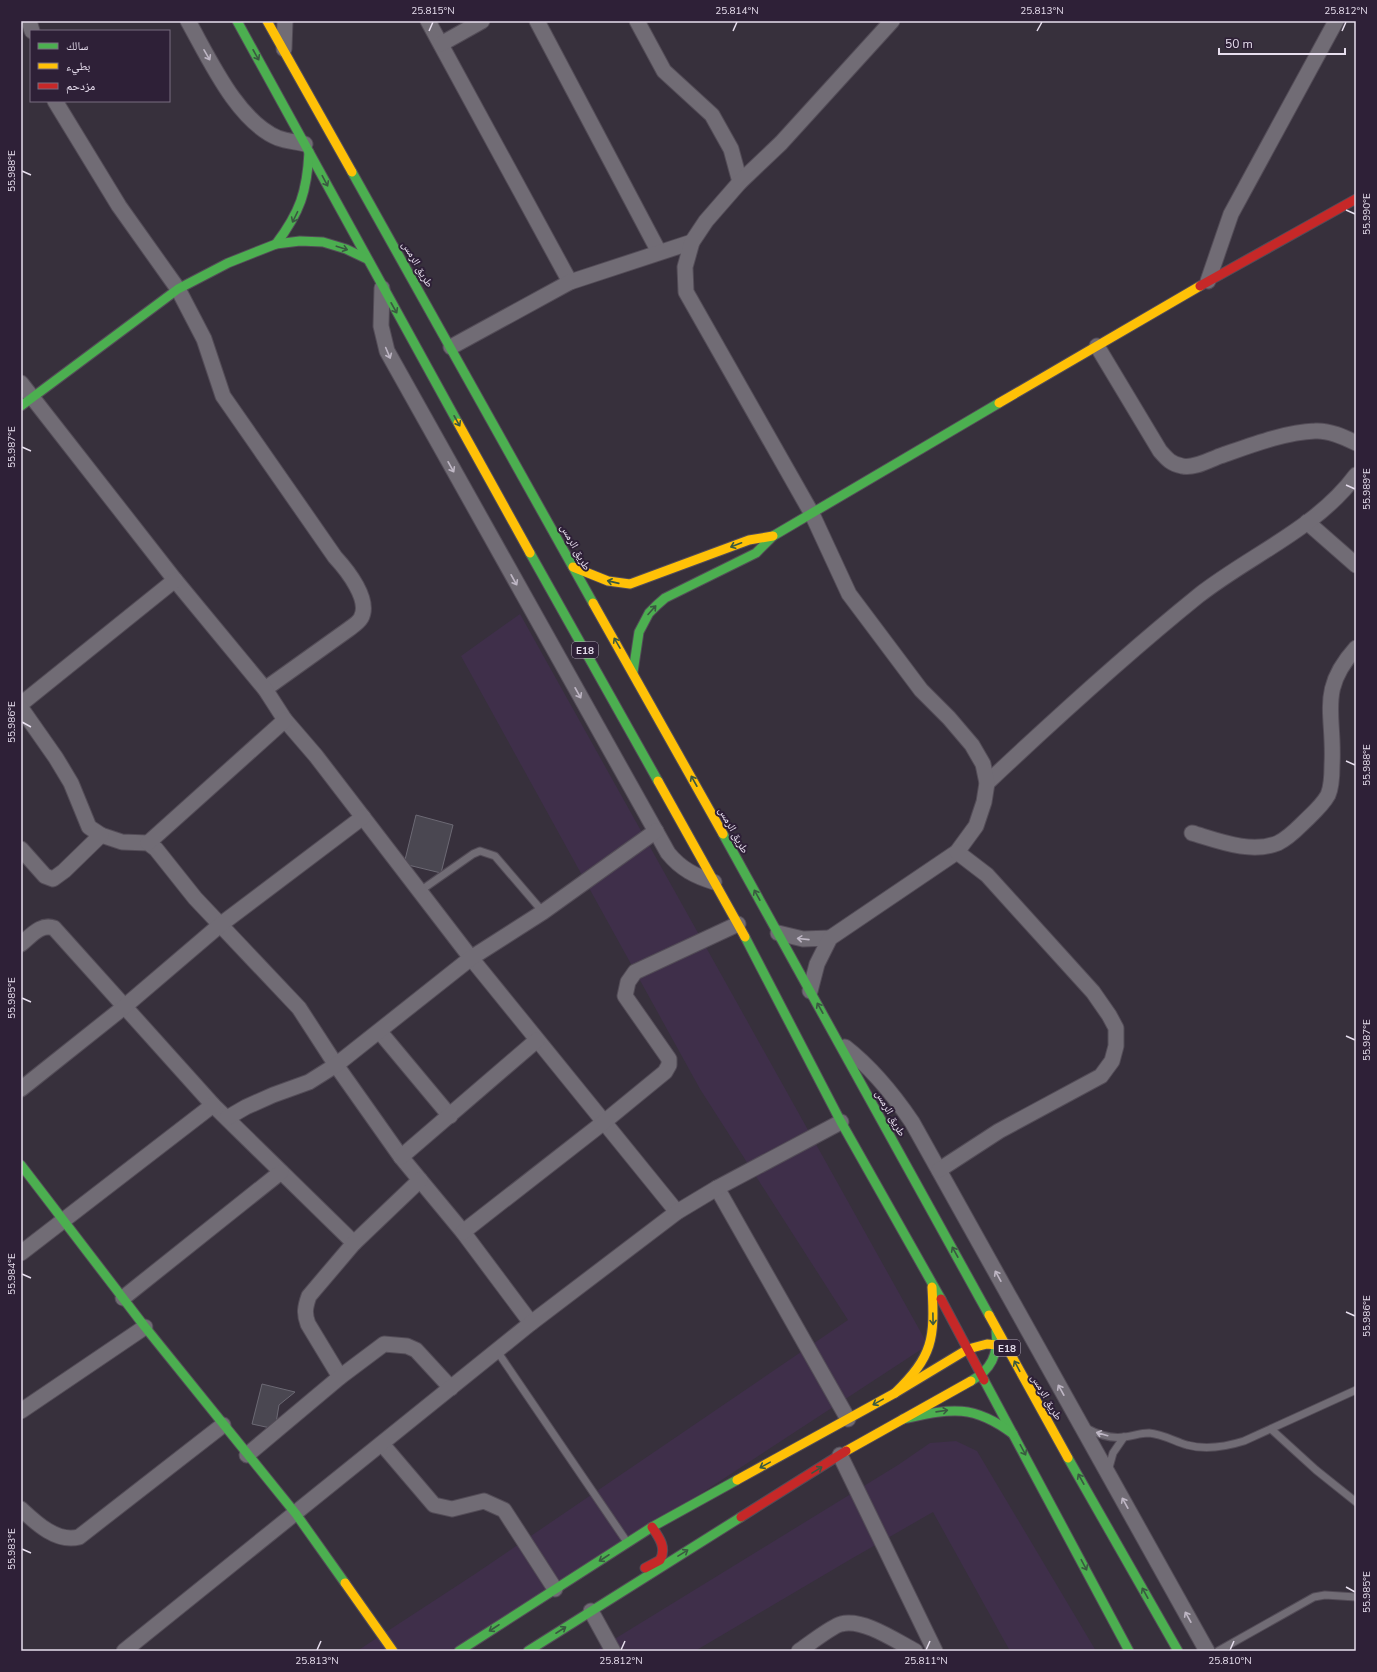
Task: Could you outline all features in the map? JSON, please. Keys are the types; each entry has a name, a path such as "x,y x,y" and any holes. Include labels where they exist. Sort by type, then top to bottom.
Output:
{"main road":[{"name":"E18","path":"237,21 382,287 738,924 841,1122 931,1280 1129,1651"},
{"name":"طريق الرمس","path":"267,21 633,672 1007,1349 1178,1651"},
{"path":"276,244 292,224 303,202 309,177 307,148"},
{"path":"633,672 639,632 646,617 665,598 756,553 773,536 1208,281 1356,199"},
{"path":"27,401 178,290 228,263 276,244 300,241 323,242 346,248 367,259"},
{"path":"573,567 607,581 618,584 630,584 749,540 773,536"},
{"path":"21,1165 145,1327 296,1514 393,1651"},
{"path":"894,1393 916,1371 925,1358 931,1342 934,1326 931,1280"},
{"path":"528,1651 840,1455 982,1375 991,1362 997,1345 995,1326"},
{"path":"459,1651 652,1527 848,1419 968,1349 987,1344 997,1345 1007,1349"},
{"path":"903,1419 939,1411 966,1411 992,1419 1015,1435"},
{"path":"591,1611 594,1602 601,1595 660,1560 663,1552 663,1546 661,1540 652,1527"}],"street":[{"path":"188,21 226,88 254,122 279,138 307,148"},
{"path":"284,52 285,21"},
{"path":"428,21 570,282"},
{"path":"441,44 482,21"},
{"path":"537,21 659,252"},
{"path":"637,21 664,72 712,114 731,149 740,182"},
{"path":"810,990 817,964 830,938 957,852 976,826 984,802 987,783 983,764 972,745 949,718 921,690 849,594 812,514 686,292 685,267 692,242 706,221 740,182 781,143 892,21"},
{"path":"1208,281 1231,214 1336,21"},
{"path":"56,102 120,206 178,290 204,339 223,396 335,557 348,572 364,606 361,619 265,689"},
{"path":"451,347 570,282 692,242"},
{"path":"382,287 381,326 390,357 668,853 678,864 690,873 714,882"},
{"path":"1097,346 1160,451 1171,463 1184,467 1198,464 1245,447 1288,435 1316,431 1332,434 1356,443"},
{"path":"21,383 27,401 265,689 285,720 316,756 471,958 677,1212"},
{"path":"987,783 1045,728 1199,595 1306,522 1345,489 1356,475"},
{"path":"1306,522 1356,565"},
{"path":"21,704 175,580"},
{"path":"1192,833 1241,846 1268,846 1280,842 1297,829 1318,808 1328,794 1331,781 1333,756 1330,696 1333,683 1345,660 1356,648"},
{"path":"21,708 56,758 71,783 89,827 101,836 122,842 148,843 161,854 195,898 299,1008 336,1065 401,1157 463,1232 531,1323"},
{"path":"148,843 285,720"},
{"path":"21,1089 124,1006 220,925 363,817"},
{"path":"227,1118 273,1094 309,1082 336,1065 380,1032 471,958 543,912 656,831"},
{"path":"21,849 45,876 53,879 64,871 101,836"},
{"path":"939,1170 999,1130 1102,1076 1112,1061 1116,1046 1116,1028 1109,1015 1092,992 987,876 957,852"},
{"path":"463,1232 604,1122 665,1072 669,1066 669,1059 625,996 628,982 635,972 738,924"},
{"path":"21,944 39,929 48,926 54,928 213,1105 354,1242"},
{"path":"778,933 803,939 830,938"},
{"path":"380,1032 450,1116"},
{"path":"401,1157 537,1040"},
{"path":"839,1043 856,1056 887,1088 912,1122 1207,1651"},
{"path":"21,1253 213,1105"},
{"path":"124,1651 296,1514 531,1323 677,1212 717,1188 841,1122"},
{"path":"123,1298 281,1172"},
{"path":"340,1377 308,1324 305,1316 305,1305 309,1296 354,1242 420,1180"},
{"path":"717,1188 848,1419"},
{"path":"21,1411 145,1327"},
{"path":"247,1455 340,1377 384,1344 407,1346 416,1350 451,1388"},
{"path":"21,1509 54,1534 71,1539 79,1537 223,1425"},
{"path":"382,1444 434,1505 452,1509 484,1502 504,1510 555,1589"},
{"path":"840,1455 935,1651"},
{"path":"21,1528 35,1521"},
{"path":"591,1611 613,1651"},
{"path":"799,1651 840,1624 854,1624 871,1628 915,1651"}],"lane":[{"path":"420,891 473,854 480,851 488,852 495,856 543,912"},
{"path":"497,1351 628,1542"},
{"path":"1082,1426 1102,1435 1124,1437 1148,1433 1160,1435 1186,1444 1201,1447 1216,1447 1244,1441 1356,1390"},
{"path":"1271,1429 1316,1470 1356,1502"},
{"path":"1108,1472 1113,1454 1124,1437"},
{"path":"1218,1651 1314,1597 1325,1595 1356,1597"}],"shaded area":[{"path":"520,614 928,1345 458,1651 357,1651 475,1574 848,1320 700,1089 461,656"},
{"path":"956,1441 977,1451 1096,1651 1010,1651 933,1512 695,1651 595,1651 898,1465 930,1443"}],"building":[{"path":"416,815 453,825 441,873 404,864"},
{"path":"262,1384 295,1392 279,1405 275,1429 252,1424"}],"traffic: fast":[{"path":"237,21 458,423"},
{"path":"276,244 291,222 301,201 306,179 309,152"},
{"path":"352,172 593,603"},
{"path":"21,406 178,289 228,263 276,244 300,241 323,242 346,249 367,259"},
{"path":"633,672 639,632 649,613 665,598 756,553 773,536 999,403"},
{"path":"530,553 658,781"},
{"path":"723,834 989,1315"},
{"path":"745,937 841,1122 941,1299"},
{"path":"21,1165 145,1327 296,1514 345,1583"},
{"path":"971,1381 984,1372 992,1360 996,1347 996,1331"},
{"path":"984,1380 1129,1651"},
{"path":"903,1419 948,1411 960,1411 985,1417 1013,1434"},
{"path":"1068,1458 1178,1651"},
{"path":"459,1651 652,1527 737,1480"},
{"path":"528,1651 741,1517"}],"traffic: slow":[{"path":"267,21 352,172"},
{"path":"999,403 1200,286"},
{"path":"458,423 530,553"},
{"path":"573,567 608,581 630,584 749,540 773,536"},
{"path":"593,603 723,834"},
{"path":"658,781 745,937"},
{"path":"895,1393 917,1368 929,1346 933,1320 932,1287"},
{"path":"989,1315 1068,1458"},
{"path":"737,1480 895,1393 968,1349 987,1344 997,1345 1007,1349"},
{"path":"846,1451 971,1381"},
{"path":"345,1583 393,1651"}],"traffic: jam":[{"path":"1200,286 1356,199"},
{"path":"941,1299 984,1380"},
{"path":"741,1517 846,1451"},
{"path":"645,1568 660,1560 663,1551 661,1543 652,1527"}]}
